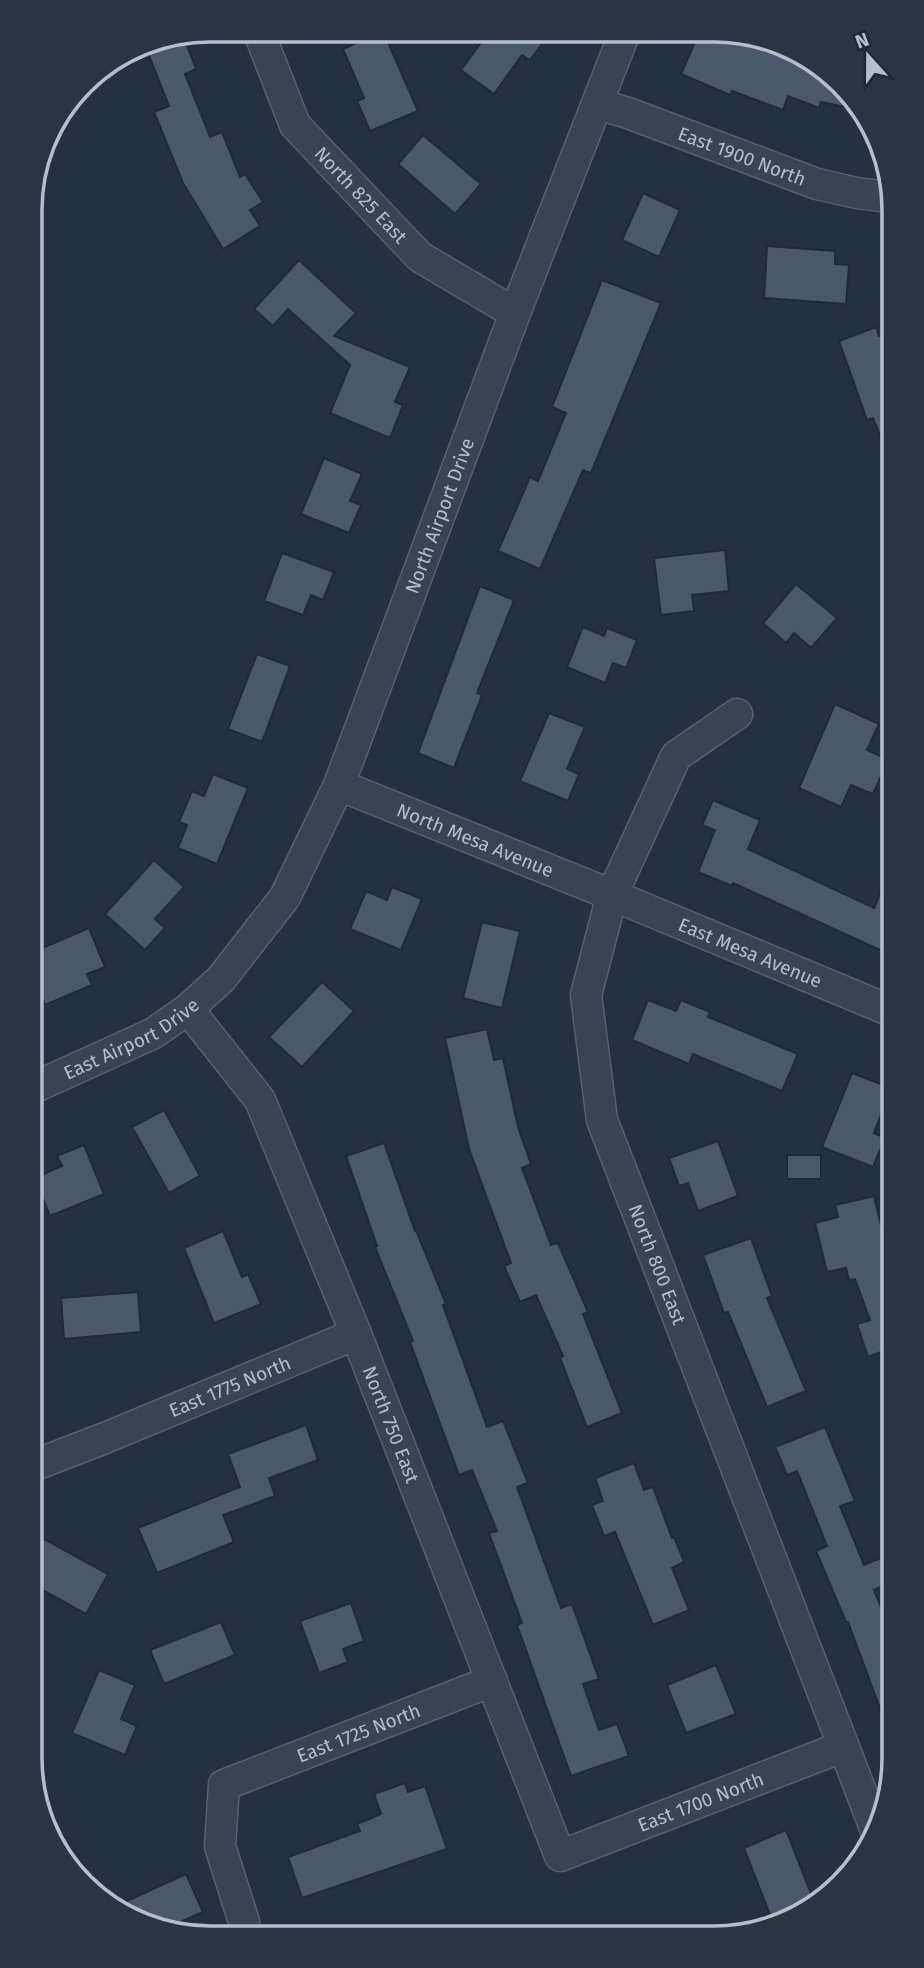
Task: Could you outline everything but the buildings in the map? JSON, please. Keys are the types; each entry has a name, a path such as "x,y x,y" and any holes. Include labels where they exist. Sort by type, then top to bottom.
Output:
{"street":[{"name":"North 825 East","path":"263,42 295,125 420,257 515,313"},
{"name":"North Airport Drive","path":"221,979 285,897 339,785 515,313 621,42"},
{"name":"East 1900 North","path":"597,104 628,113 817,184 881,196"},
{"name":"North 800 East","path":"737,714 676,756 612,895 586,995 602,1120 871,1818"},
{"name":"North Mesa Avenue","path":"339,785 612,895"},
{"name":"East Mesa Avenue","path":"612,895 882,1007"},
{"name":"East Airport Drive","path":"42,1084 154,1033 188,1009 221,979"},
{"name":"North 750 East","path":"188,1009 260,1100 356,1334 560,1856"},
{"name":"East 1775 North","path":"42,1462 356,1334"},
{"name":"East 1725 North","path":"244,1926 220,1846 224,1785 492,1681"},
{"name":"East 1700 North","path":"560,1856 842,1747"}]}
